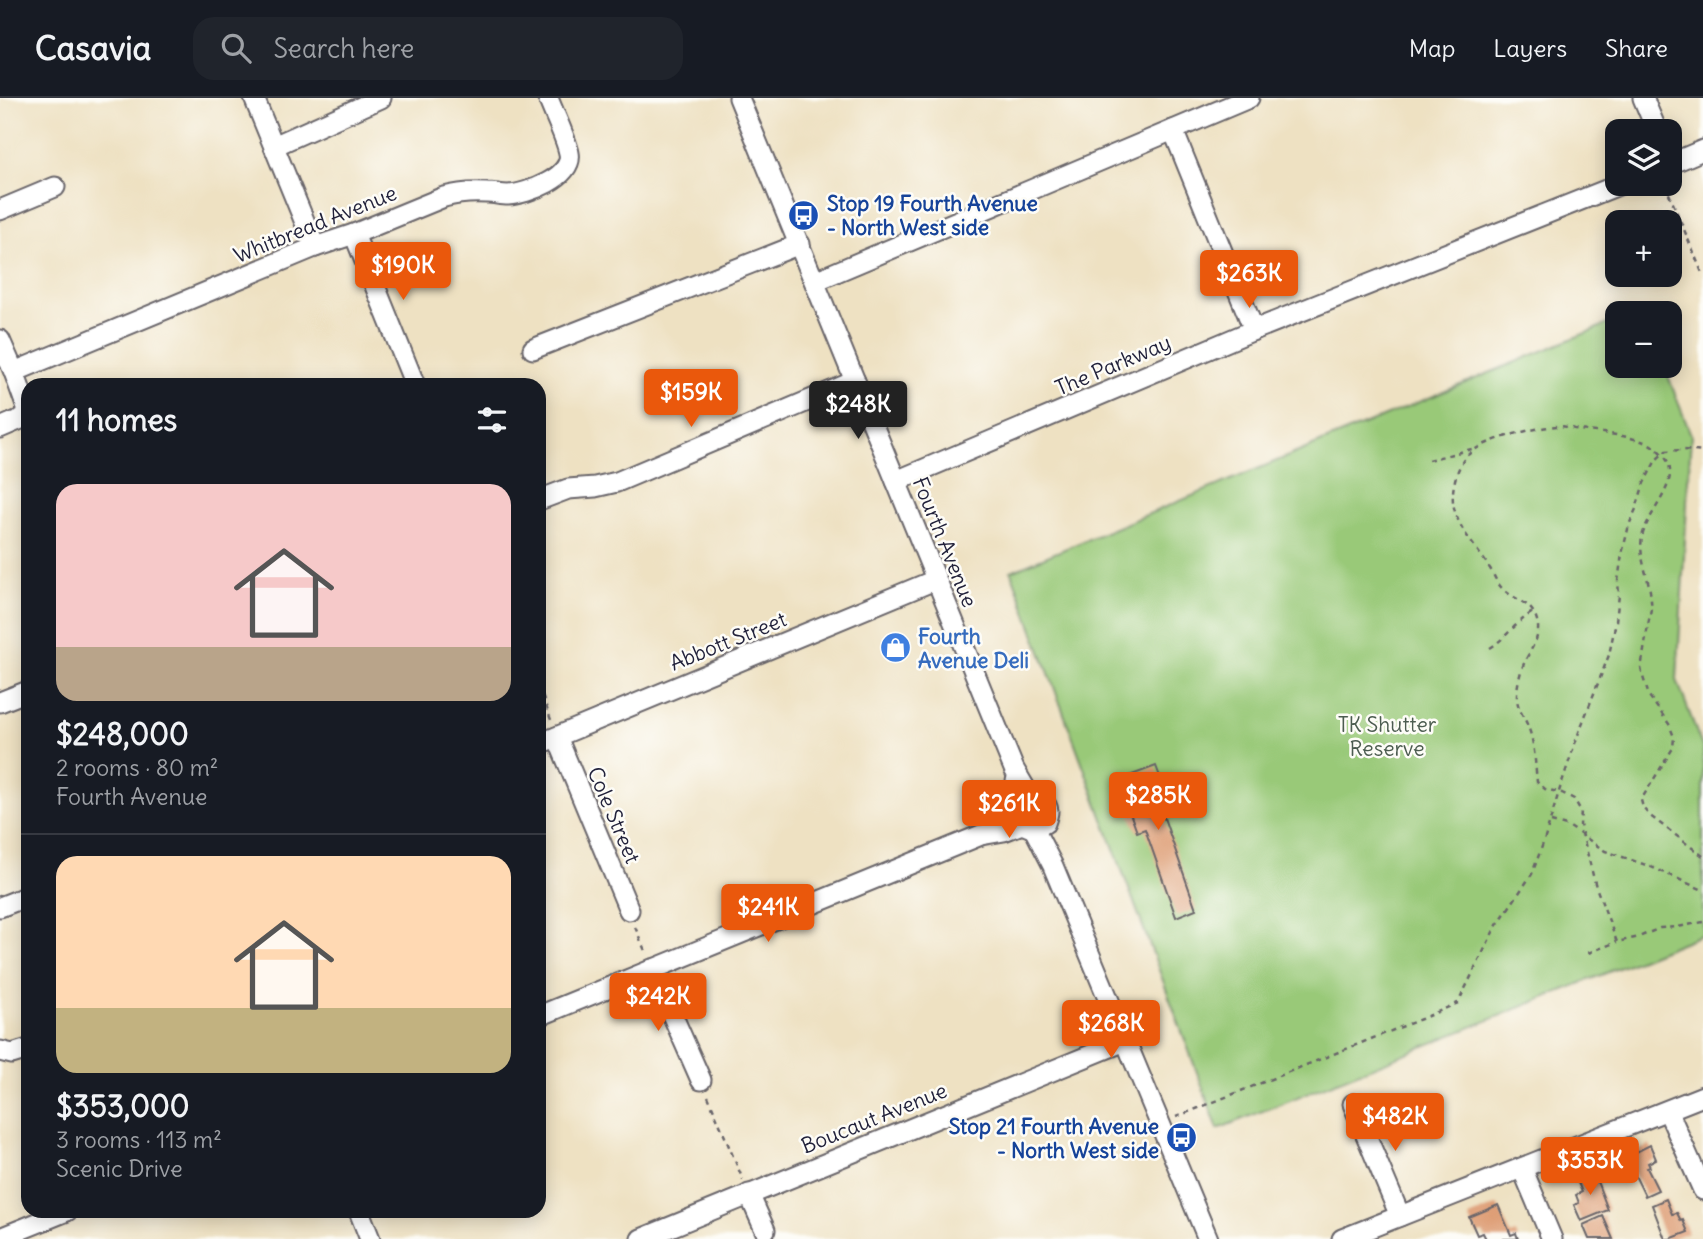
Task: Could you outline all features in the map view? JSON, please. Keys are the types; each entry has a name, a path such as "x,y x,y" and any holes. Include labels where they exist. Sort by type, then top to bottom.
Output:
{"street":[{"path":"254,98 314,247"},
{"path":"274,146 381,98"},
{"name":"Whitbread Avenue","path":"14,372 314,247 354,234 444,197 458,193 507,195 522,192 558,177 568,166 570,155 548,98"},
{"name":"Fourth Avenue","path":"738,98 1014,769 1028,816 1053,866 1208,1239"},
{"path":"815,281 1249,98"},
{"path":"1643,98 1652,119"},
{"path":"1173,130 1254,330"},
{"path":"1682,159 1703,150"},
{"path":"0,210 55,187"},
{"name":"The Parkway","path":"897,481 1254,330 1605,190"},
{"path":"354,234 412,378"},
{"path":"533,349 800,244"},
{"path":"0,340 21,393"},
{"path":"546,497 568,489 617,482 855,381"},
{"path":"0,428 21,418"},
{"name":"Abbott Street","path":"548,740 935,580"},
{"path":"0,702 21,694"},
{"name":"Cole Street","path":"548,740 629,910"},
{"path":"546,1013 981,835 1004,831 1028,816"},
{"path":"0,906 21,898"},
{"path":"652,969 701,1080"},
{"name":"Boucaut Avenue","path":"641,1239 1125,1041"},
{"path":"0,1051 12,1054 21,1051"},
{"path":"1353,1237 1703,1096"},
{"path":"1353,1104 1400,1216"},
{"path":"1668,1111 1703,1190"},
{"path":"1522,1168 1552,1239"},
{"path":"749,1194 765,1230"},
{"path":"0,1238 34,1232 56,1218"},
{"path":"362,1218 370,1239"}],"path":[{"path":"1670,196 1703,275"},
{"path":"1617,942 1596,887 1580,825 1581,811 1574,799 1545,789 1537,782 1529,727 1520,713 1516,696 1520,675 1537,642 1539,631 1535,615 1528,605 1505,592 1497,583 1460,524 1454,509 1456,476 1469,453 1513,435 1561,426 1605,432 1650,443 1669,464 1667,488 1645,525 1641,540 1651,599 1642,668 1649,695 1674,737 1673,748 1642,800 1643,808 1649,815 1703,856"},
{"path":"1428,460 1481,447"},
{"path":"1160,1124 1458,1003 1495,928 1532,874 1599,676 1609,655 1618,608 1619,571 1629,525 1643,483 1661,454 1667,451 1703,453"},
{"path":"1490,648 1521,619 1533,612"},
{"path":"1550,822 1570,827 1605,851 1649,866 1703,890"},
{"path":"629,910 652,969"},
{"path":"1588,953 1660,928 1703,922"},
{"path":"701,1080 749,1194"}],"green space":[{"name":"TK Shutter Reserve","path":"1605,325 1605,378 1669,378 1691,435 1677,680 1703,749 1703,934 1218,1129 1011,571"}],"building":[{"path":"1156,766 1173,811 1163,815 1196,909 1176,917 1145,829 1137,832 1118,780"},
{"path":"1650,1145 1656,1159 1648,1163 1650,1167 1647,1168 1658,1190 1645,1196 1626,1157"},
{"path":"1593,1171 1608,1210 1581,1221 1574,1205 1579,1203 1576,1195 1582,1192 1576,1178"},
{"path":"1666,1199 1672,1214 1677,1213 1688,1232 1670,1239 1665,1239 1652,1205"},
{"path":"1498,1205 1511,1235 1516,1233 1518,1239 1486,1239 1483,1233 1477,1235 1469,1217"},
{"path":"1603,1216 1613,1239 1589,1239 1583,1225"}],"place":[{"name":"Stop 19 Fourth Avenue - North West side","path":"804,215"},
{"name":"Fourth Avenue Deli","path":"895,648"},
{"name":"Stop 21 Fourth Avenue - North West side","path":"1182,1138"}]}
